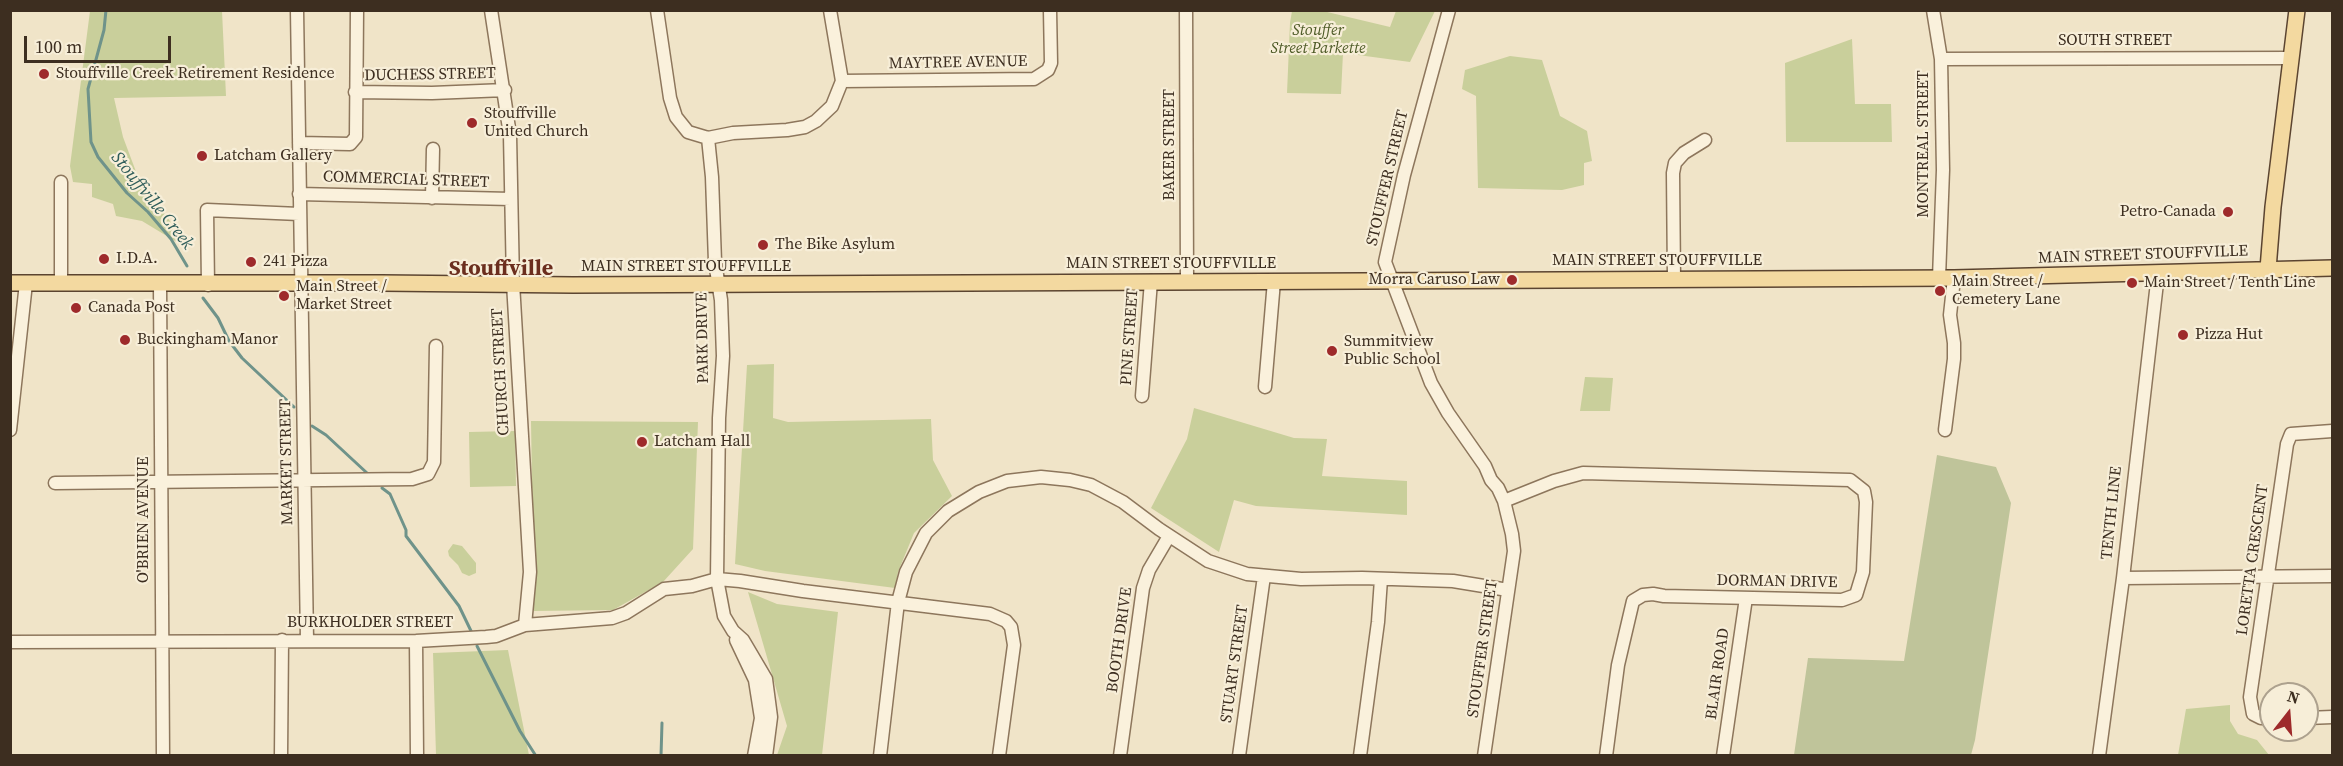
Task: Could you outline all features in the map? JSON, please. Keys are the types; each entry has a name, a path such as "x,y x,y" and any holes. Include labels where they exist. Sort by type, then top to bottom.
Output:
{"main road":[{"path":"2268,269 2272,207 2297,10"},
{"name":"MAIN STREET STOUFFVILLE","path":"10,284 719,285 1187,280 1946,278 2332,268"}],"street":[{"name":"MARKET STREET","path":"297,10 307,640"},
{"path":"298,143 350,144 356,137 357,10"},
{"name":"CHURCH STREET","path":"491,10 505,90 510,135 513,283 530,572 525,625"},
{"path":"657,10 670,98 676,117 688,132 708,138 733,133 805,127 816,121 832,106 842,81 830,10"},
{"name":"MAYTREE AVENUE","path":"842,81 1034,79 1048,70 1052,63 1050,10"},
{"name":"BAKER STREET","path":"1186,10 1187,280"},
{"name":"STOUFFER STREET","path":"1449,10 1404,175 1385,262 1431,383 1453,421 1485,466 1504,501 1512,534 1514,551 1485,756"},
{"name":"MONTREAL STREET","path":"1933,10 1941,59 1946,278 1954,344 1945,430"},
{"name":"SOUTH STREET","path":"1941,59 2291,58"},
{"name":"DUCHESS STREET","path":"355,92 432,93 505,90"},
{"name":"PARK DRIVE","path":"708,138 723,356 718,418 717,579 724,616 743,640 766,679 771,717 766,756"},
{"path":"1674,279 1673,173 1675,163 1684,153 1706,140"},
{"path":"432,198 433,149"},
{"path":"61,182 61,283"},
{"name":"COMMERCIAL STREET","path":"299,194 511,200"},
{"path":"208,285 207,210 299,214"},
{"name":"TENTH LINE","path":"2099,756 2123,578 2158,274"},
{"name":"PINE STREET","path":"1142,396 1151,281"},
{"path":"1265,387 1274,281"},
{"path":"10,430 26,283"},
{"name":"O'BRIEN AVENUE","path":"159,284 160,640 163,756"},
{"path":"55,483 410,479 428,474 434,462 436,346"},
{"name":"LORETTA CRESCENT","path":"2259,717 2253,714 2250,697 2287,444 2291,434 2332,431"},
{"name":"DORMAN DRIVE","path":"1504,501 1554,481 1583,473 1850,480 1864,491 1866,502 1863,572 1856,596 1842,600 1653,594 1643,595 1633,601 1618,665 1606,756"},
{"path":"880,756 898,602 906,572 926,533 948,511 979,492 1007,481 1041,477 1091,485 1123,502 1208,561 1228,569 1264,576 1301,579 1453,581 1508,590"},
{"name":"BOOTH DRIVE","path":"1120,756 1143,588 1149,570 1170,536"},
{"name":"STUART STREET","path":"1239,756 1264,576"},
{"path":"2123,578 2332,576"},
{"path":"717,579 990,614 1006,621 1011,627 1014,645 999,756"},
{"name":"BURKHOLDER STREET","path":"10,642 416,641 491,637 525,625 612,618 626,614 664,589 692,586 717,579"},
{"path":"1360,756 1381,579"},
{"name":"BLAIR ROAD","path":"1723,756 1746,598"},
{"name":"PARK DRIVE","path":"734,631 737,644 754,680 761,718 754,756"},
{"path":"281,756 282,640"},
{"path":"416,641 417,756"}],"green space":[{"path":"90,11 222,11 226,96 114,98 123,137 138,177 185,242 178,241 180,244 142,221 116,216 113,204 92,197 92,184 73,182 70,166"},
{"name":"Stouffer Street Parkette","path":"1292,11 1323,11 1390,27 1396,11 1435,11 1410,62 1343,53 1341,94 1287,93"},
{"path":"1852,39 1855,104 1891,104 1892,142 1786,142 1785,63"},
{"path":"1510,56 1542,60 1560,116 1587,131 1592,161 1584,163 1584,185 1562,190 1478,188 1476,96 1462,89 1465,70"},
{"path":"774,364 773,418 788,422 931,419 933,460 952,496 914,533 898,572 895,588 765,571 735,564 747,365"},
{"path":"1585,377 1613,378 1610,411 1580,411"},
{"path":"1194,408 1294,438 1327,439 1322,476 1407,481 1407,515 1256,506 1234,500 1219,552 1151,508 1187,439"},
{"path":"531,421 698,422 693,549 663,582 613,610 534,611"},
{"path":"515,431 516,486 470,487 469,432"},
{"path":"1937,455 1996,467 2011,503 1971,755 1794,755 1808,658 1904,661"},
{"path":"453,544 462,546 476,563 476,573 469,576 462,573 449,556 448,551"},
{"path":"748,592 777,604 838,612 822,755 777,755 787,726"},
{"path":"508,650 529,755 436,755 433,653"},
{"path":"2230,705 2230,721 2238,734 2257,740 2269,755 2178,755 2186,709"}],"waterway":[{"name":"Stouffville Creek","path":"106,10 104,30 88,89 91,142 98,157 127,193 148,212 171,239 187,266"},
{"name":"Stouffville Creek","path":"203,298 242,358 294,407"},
{"name":"Stouffville Creek","path":"312,426 326,435 367,473"},
{"name":"Stouffville Creek","path":"382,488 390,494 406,530 406,536 459,606 472,633"},
{"name":"Stouffville Creek","path":"477,646 520,731 536,756"},
{"path":"661,756 662,723"}],"place":[{"name":"Stouffville Creek Retirement Residence","path":"44,74"},
{"name":"Stouffville United Church","path":"472,123"},
{"name":"Latcham Gallery","path":"202,156"},
{"name":"Petro-Canada","path":"2228,212"},
{"name":"The Bike Asylum","path":"763,245"},
{"name":"I.D.A.","path":"104,259"},
{"name":"241 Pizza","path":"251,262"},
{"name":"Morra Caruso Law","path":"1512,280"},
{"name":"Main Street / Tenth Line","path":"2132,283"},
{"name":"Main Street / Cemetery Lane","path":"1940,291"},
{"name":"Main Street / Market Street","path":"284,296"},
{"name":"Canada Post","path":"76,308"},
{"name":"Pizza Hut","path":"2183,335"},
{"name":"Buckingham Manor","path":"125,340"},
{"name":"Summitview Public School","path":"1332,351"},
{"name":"Latcham Hall","path":"642,442"}],"district":[{"name":"Stouffville","path":"501,269"}]}
